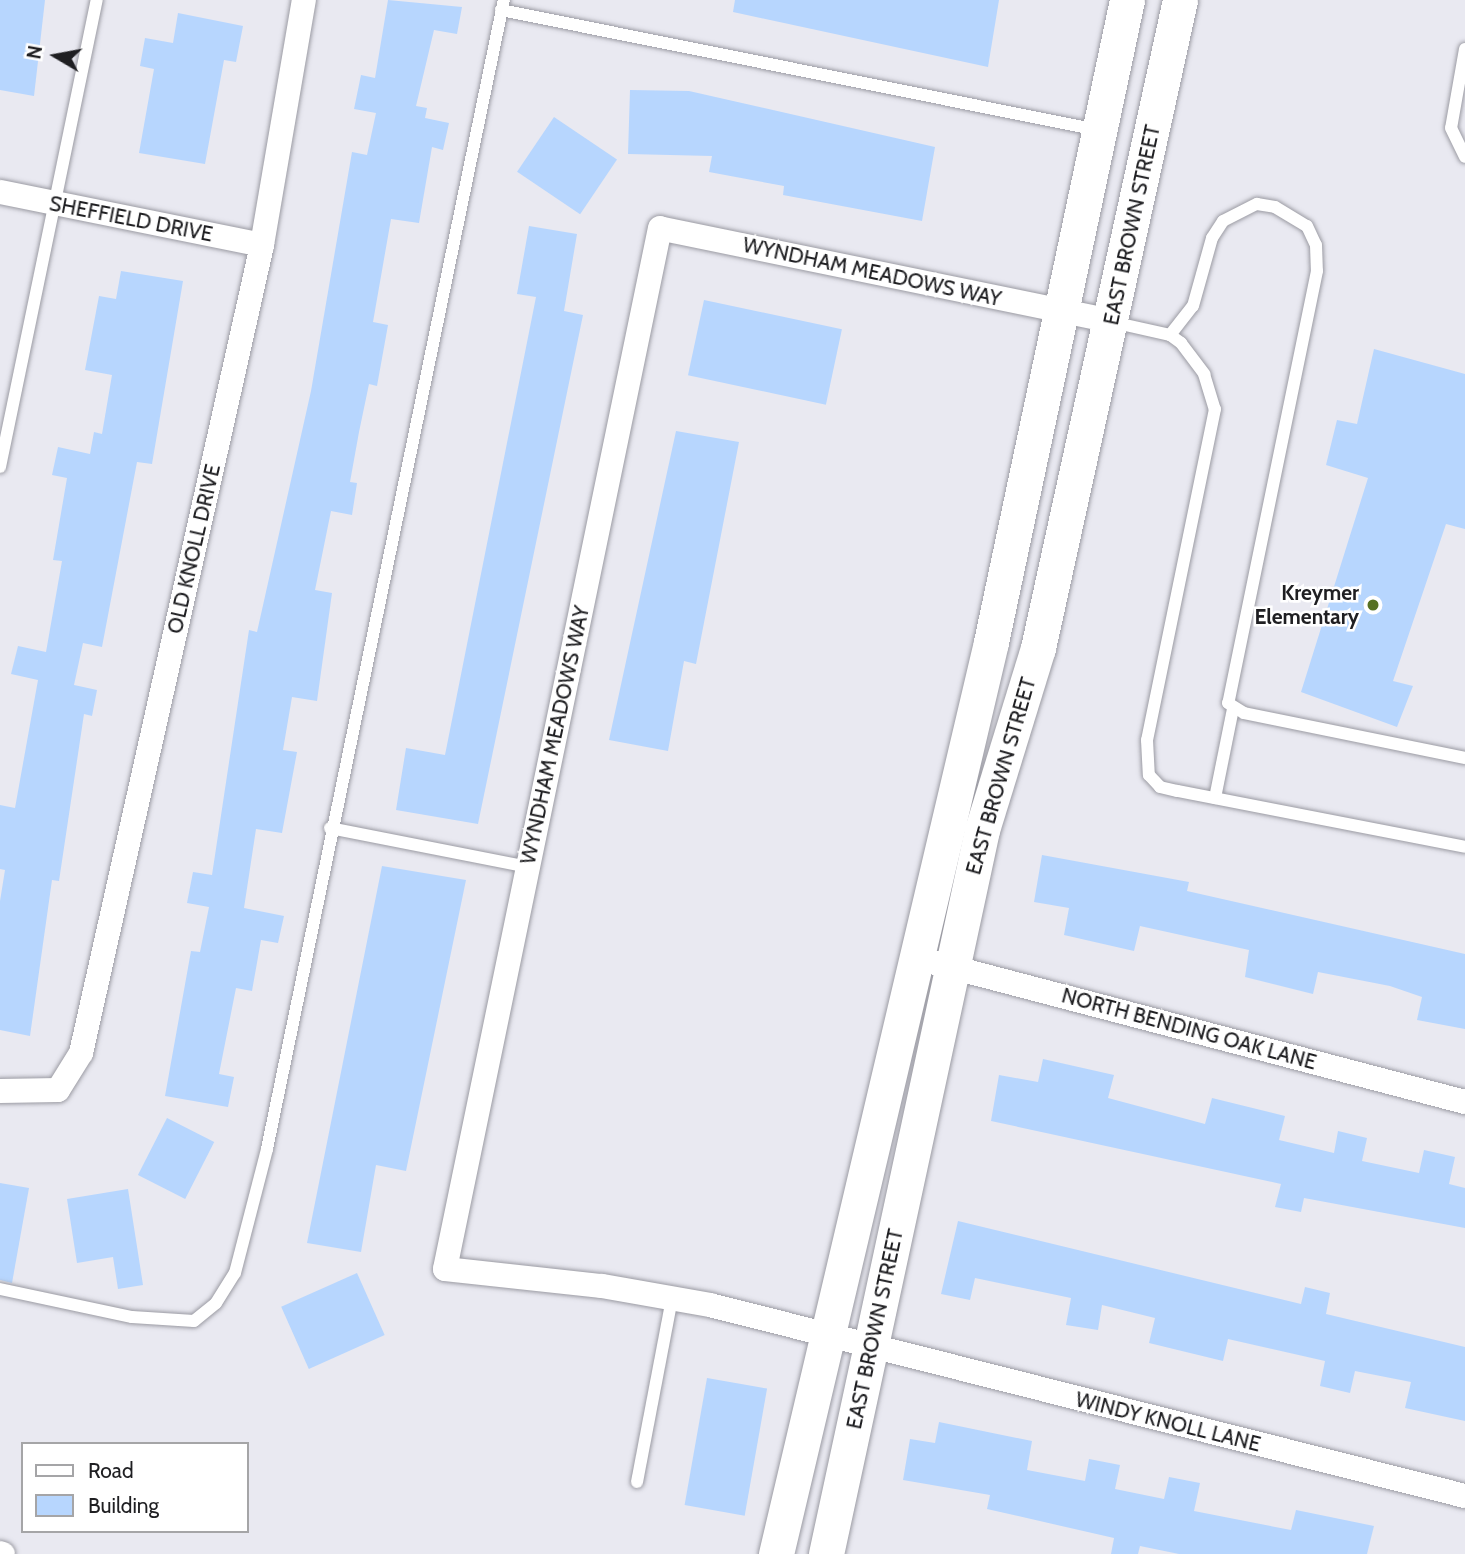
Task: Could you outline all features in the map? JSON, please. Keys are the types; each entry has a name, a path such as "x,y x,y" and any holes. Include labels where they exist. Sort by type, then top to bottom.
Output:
{"main road":[{"name":"EAST BROWN STREET","path":"776,1554 913,957 991,642 1127,0"},
{"name":"EAST BROWN STREET","path":"827,1554 982,831 1038,648 1112,321 1180,0"}],"street":[{"name":"OLD KNOLL DRIVE","path":"0,1091 58,1090 80,1053 262,245 304,0"},
{"name":"SHEFFIELD DRIVE","path":"0,192 262,245"},
{"name":"WYNDHAM MEADOWS WAY","path":"871,1348 673,1298 444,1269 660,228 1112,321"},
{"name":"NORTH BENDING OAK LANE","path":"913,957 1465,1102"},
{"name":"WINDY KNOLL LANE","path":"871,1348 1465,1496"}],"lane":[{"path":"0,467 97,0"},
{"path":"0,1289 132,1317 194,1321 216,1303 235,1273 267,1149 330,828 503,5 1100,130"},
{"path":"1465,48 1451,128 1465,157"},
{"path":"1170,335 1193,306 1212,238 1223,221 1257,204 1275,207 1307,226 1316,245 1317,271 1227,695 1233,709 1215,798"},
{"path":"1112,321 1170,335 1204,374 1215,422 1144,758 1160,787 1465,847"},
{"path":"1233,709 1465,758"},
{"path":"330,828 528,867"},
{"path":"637,1482 673,1298"}],"building":[{"path":"0,0 45,0 34,96 0,90"},
{"path":"388,0 462,7 457,34 434,30 416,106 427,108 425,118 449,123 443,150 432,147 419,223 391,219 373,322 388,325 377,386 369,384 359,432 350,482 357,483 352,515 331,511 315,590 332,593 317,701 292,697 283,750 297,752 282,833 256,829 244,908 284,916 278,943 261,940 252,991 236,988 219,1074 234,1077 228,1107 165,1096 191,951 200,952 209,907 187,903 193,872 212,875 249,630 257,632 311,391 352,152 367,155 376,113 354,109 361,75 375,78"},
{"path":"735,0 999,0 988,67 733,12"},
{"path":"178,13 243,26 236,62 224,60 205,164 139,153 154,69 140,66 145,38 173,43"},
{"path":"630,90 689,91 935,147 922,221 783,195 784,186 709,172 712,156 628,154"},
{"path":"554,117 617,159 580,214 517,172"},
{"path":"529,226 577,234 564,311 583,315 478,824 396,810 406,748 445,755 536,297 517,294"},
{"path":"121,271 183,281 152,464 137,462 102,647 83,643 74,685 97,690 92,716 84,714 59,881 52,880 30,1036 0,1030 0,901 5,870 0,869 0,805 15,808 38,680 11,674 18,646 46,652 62,561 53,560 67,478 52,475 58,447 90,454 94,432 102,434 112,375 85,370 99,296 116,299"},
{"path":"704,300 842,329 826,405 688,375"},
{"name":"Kreymer Elementary","path":"1374,349 1465,374 1465,529 1446,524 1393,681 1413,686 1397,727 1301,692 1368,478 1326,465 1337,420 1357,424"},
{"path":"676,431 739,442 696,664 684,661 668,751 609,740"},
{"path":"1042,855 1189,882 1187,891 1465,954 1465,1029 1417,1020 1422,997 1390,986 1318,972 1313,994 1245,977 1249,950 1140,926 1134,951 1064,935 1069,908 1034,902"},
{"path":"382,866 466,880 406,1171 376,1165 361,1252 307,1243"},
{"path":"1043,1059 1114,1075 1108,1098 1205,1124 1212,1098 1285,1116 1279,1140 1334,1153 1338,1131 1367,1138 1362,1161 1419,1173 1424,1150 1455,1157 1449,1184 1465,1188 1465,1228 1304,1198 1301,1212 1275,1207 1281,1184 991,1121 999,1075 1038,1082"},
{"path":"167,1118 214,1142 185,1199 138,1175"},
{"path":"0,1183 29,1188 12,1283 0,1280"},
{"path":"128,1189 143,1285 118,1289 113,1257 77,1263 67,1199"},
{"path":"958,1221 1301,1304 1305,1287 1330,1293 1326,1314 1465,1347 1465,1421 1405,1408 1411,1382 1355,1371 1350,1393 1320,1386 1325,1361 1228,1339 1223,1361 1149,1343 1155,1318 1102,1305 1098,1330 1066,1325 1071,1298 975,1278 970,1300 941,1294"},
{"path":"357,1273 385,1335 309,1369 281,1307"},
{"path":"707,1378 767,1389 745,1516 685,1505"},
{"path":"939,1422 1032,1441 1027,1470 1085,1481 1089,1459 1120,1465 1115,1489 1164,1499 1169,1477 1200,1483 1194,1511 1291,1530 1296,1510 1374,1526 1367,1554 1179,1554 1140,1546 1138,1554 1111,1554 1114,1538 987,1509 990,1495 903,1480 910,1439 935,1443"}],"place":[{"name":"Kreymer Elementary","path":"1373,605"}]}
